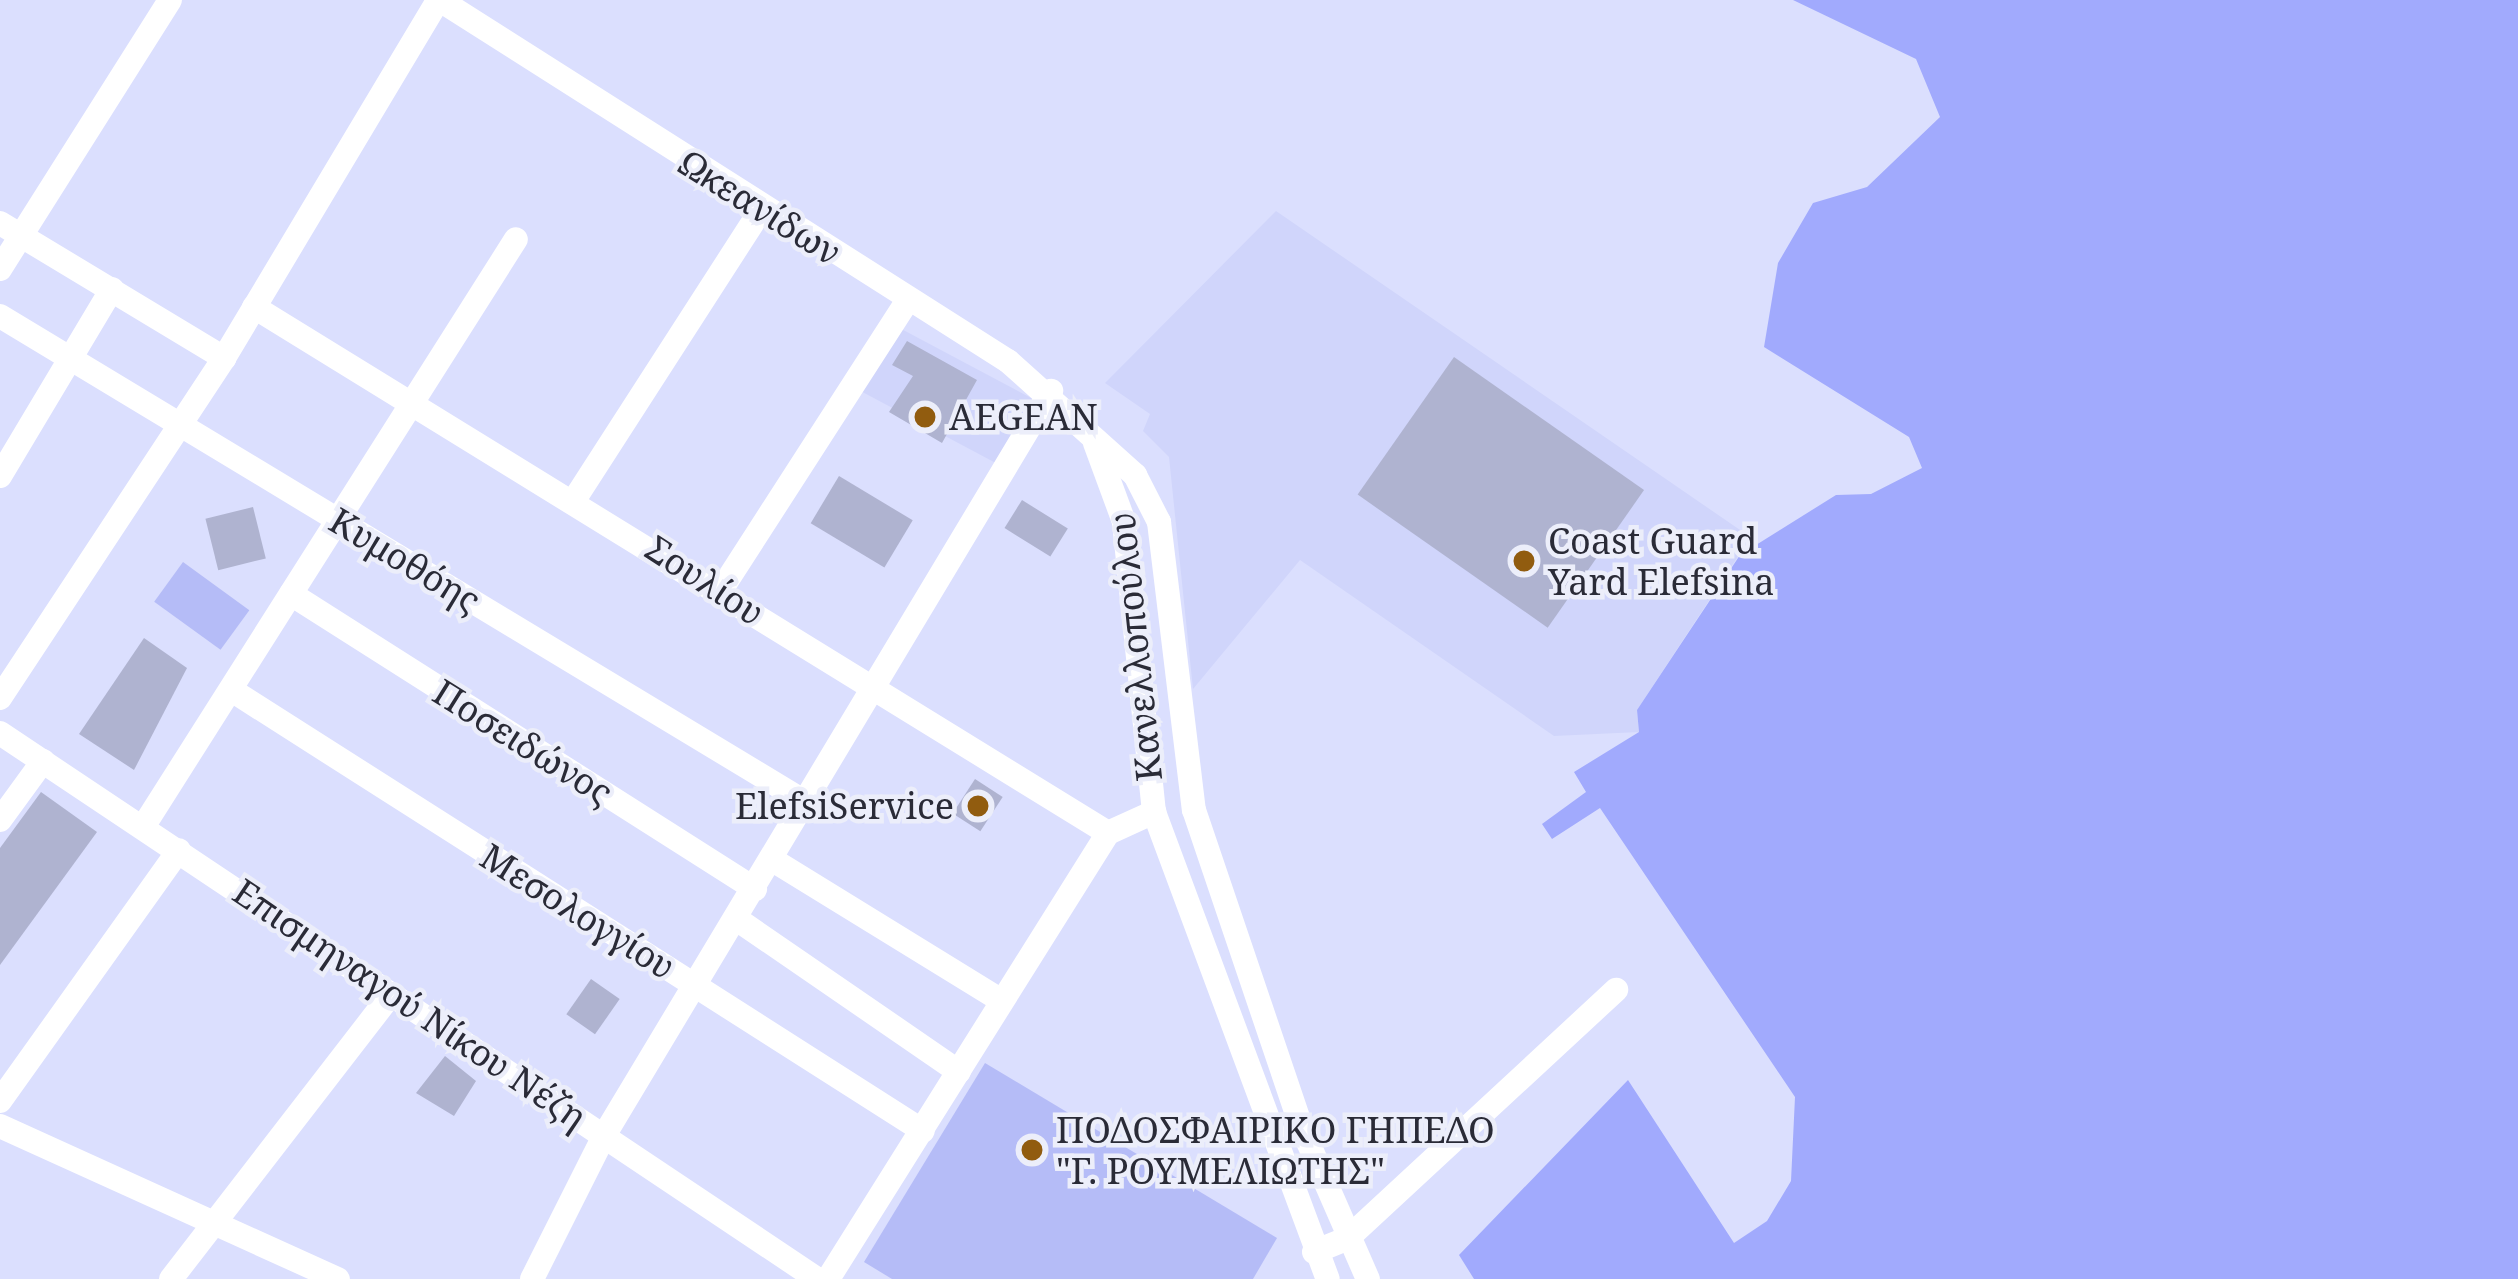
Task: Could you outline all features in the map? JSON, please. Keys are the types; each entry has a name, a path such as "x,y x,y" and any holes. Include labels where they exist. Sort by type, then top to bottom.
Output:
{"street":[{"path":"0,269 25,239 170,0"},
{"path":"0,698 224,358 439,0"},
{"name":"Ωκεανίδων","path":"439,0 1051,391 1078,415"},
{"path":"576,497 762,208"},
{"path":"0,224 224,358"},
{"path":"143,827 233,692 516,239"},
{"path":"0,476 112,289"},
{"path":"721,590 908,300"},
{"name":"Σουλίου","path":"254,308 410,407 576,497 878,692 1108,833"},
{"name":"Κυμοθόης","path":"0,316 177,429 338,519 810,805"},
{"path":"532,1279 605,1134 776,862 1051,391"},
{"name":"Κανελλοπούλου","path":"1078,415 1120,503 1154,812 1314,1252 1328,1279"},
{"name":"Κανελλοπούλου","path":"1078,415 1135,476 1159,522 1194,811 1347,1239 1368,1279"},
{"name":"Ποσειδώνος","path":"291,594 755,889"},
{"name":"Μεσολογγίου","path":"233,692 698,983 923,1132"},
{"name":"Επισμηναγού Νίκου Νέζη","path":"0,733 818,1279"},
{"path":"0,820 43,761"},
{"path":"828,1279 1108,833 1154,812"},
{"path":"0,1101 179,850"},
{"path":"776,862 1002,1001"},
{"path":"738,920 959,1072"},
{"path":"1314,1252 1347,1239 1616,990"},
{"path":"171,1279 391,994"},
{"path":"0,1126 338,1279"}],"shaded area":[{"path":"1793,0 2518,0 2518,1279 1474,1279 1459,1255 1628,1080 1734,1243 1767,1221 1791,1181 1795,1097 1600,808 1552,839 1542,824 1586,792 1574,772 1639,732 1637,710 1740,555 1836,495 1871,494 1922,468 1909,437 1764,347 1778,263 1813,203 1867,187 1940,117 1916,59"},
{"name":"Coast Guard Yard Elefsina","path":"1276,211 1759,543 1739,555 1637,710 1639,732 1554,736 1300,560 1193,689 1169,457 1143,431 1150,414 1105,383"},
{"path":"892,324 1032,399 998,464 857,389"},
{"path":"183,562 249,610 221,650 154,602"},
{"name":"ΠΟΔΟΣΦΑΙΡΙΚΟ ΓΗΠΕΔΟ \"Γ. ΡΟΥΜΕΛΙΩΤΗΣ\"","path":"985,1063 1277,1238 1253,1279 892,1279 864,1262"}],"building":[{"name":"AEGEAN","path":"907,341 977,380 942,443 889,412 913,376 892,365"},
{"name":"Coast Guard Yard Elefsina","path":"1454,357 1644,490 1548,628 1358,495"},
{"path":"839,476 913,520 884,567 811,523"},
{"path":"1022,500 1068,529 1050,557 1005,528"},
{"path":"253,507 266,558 218,570 205,519"},
{"path":"144,638 187,668 134,770 79,734"},
{"name":"ElefsiService","path":"975,779 1003,797 980,831 953,813"},
{"path":"41,792 97,832 0,965 0,848"},
{"path":"591,979 620,999 595,1034 566,1014"},
{"path":"445,1056 476,1081 454,1116 416,1093"}],"place":[{"name":"AEGEAN","path":"925,417"},
{"name":"Coast Guard Yard Elefsina","path":"1524,561"},
{"name":"ElefsiService","path":"978,806"},
{"name":"ΠΟΔΟΣΦΑΙΡΙΚΟ ΓΗΠΕΔΟ \"Γ. ΡΟΥΜΕΛΙΩΤΗΣ\"","path":"1032,1150"}]}
